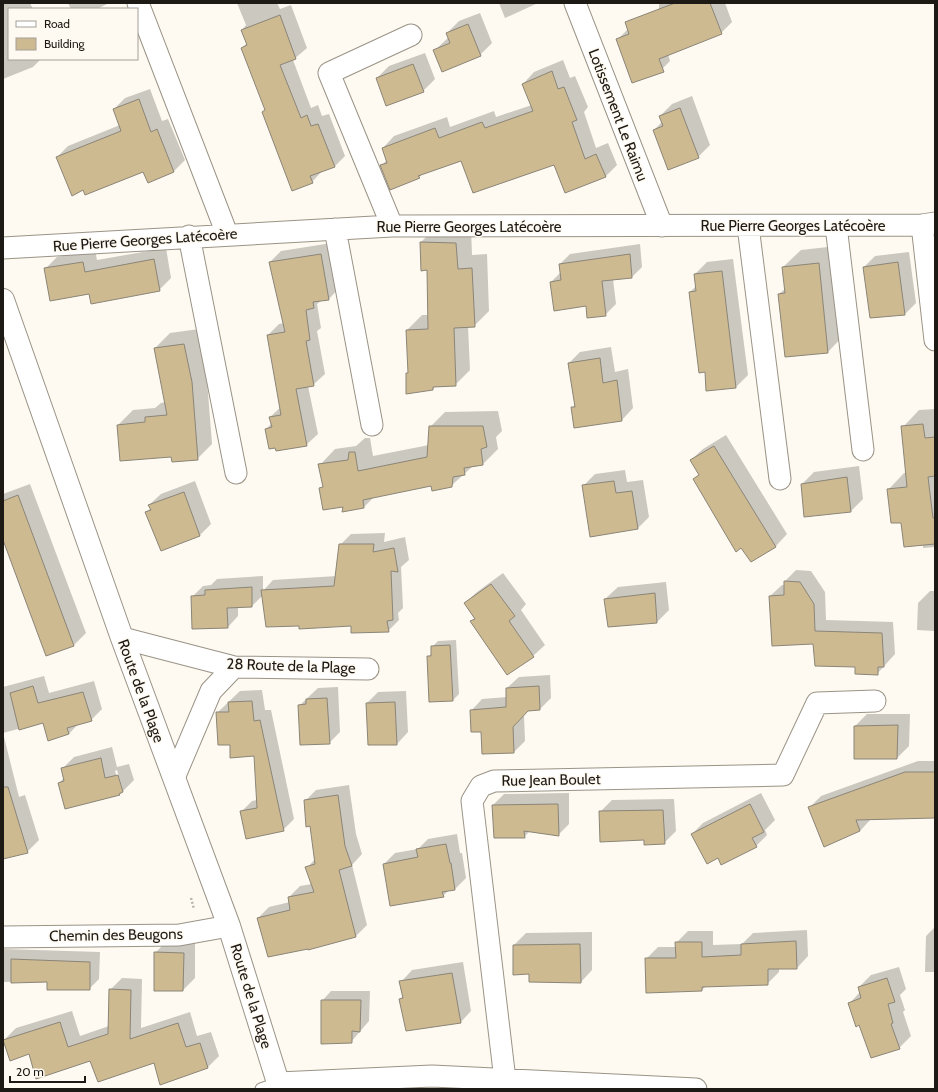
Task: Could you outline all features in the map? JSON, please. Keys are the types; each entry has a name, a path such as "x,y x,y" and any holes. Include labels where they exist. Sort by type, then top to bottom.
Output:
{"street":[{"path":"138,3 227,234"},
{"name":"Lotissement Le Raimu","path":"575,3 662,226"},
{"path":"392,226 329,73 411,35"},
{"path":"929,224 935,340"},
{"name":"Rue Pierre Georges Latécoère","path":"3,248 189,236 392,226 836,226 929,224"},
{"path":"748,226 780,479"},
{"path":"836,226 863,450"},
{"path":"335,229 372,425"},
{"path":"189,236 236,473"},
{"name":"Route de la Plage","path":"3,300 122,638 229,926 273,1087 505,1080 696,1089"},
{"name":"28 Route de la Plage","path":"122,638 234,667 368,669"},
{"path":"174,778 211,691 234,667"},
{"name":"Rue Jean Boulet","path":"505,1080 472,801 481,786 494,781 783,774 817,703 876,701"},
{"name":"Chemin des Beugons","path":"3,937 179,935 229,926"}],"building":[{"path":"675,3 710,3 722,34 659,59 664,72 632,83 616,39 629,34 625,22"},
{"path":"280,15 296,59 280,65 301,118 307,115 311,126 318,124 335,167 310,176 313,183 292,191 262,112 265,110 241,48 247,45 241,30"},
{"path":"468,24 481,56 442,72 433,50 450,43 446,33"},
{"path":"413,64 424,92 386,106 376,78"},
{"path":"552,71 558,89 564,87 577,120 572,122 585,159 596,154 606,177 565,193 554,165 473,193 461,161 418,176 420,178 390,190 380,165 387,163 382,148 435,128 439,138 482,122 485,128 533,111 522,84"},
{"path":"139,99 151,132 157,129 174,172 148,183 143,172 85,195 83,190 72,196 56,157 121,131 113,109"},
{"path":"680,108 699,158 668,170 653,130 663,126 659,116"},
{"path":"420,242 456,243 458,269 472,268 475,327 454,328 456,386 433,387 433,390 406,394 406,373 408,373 406,330 428,329 427,270 421,271"},
{"path":"321,254 329,300 313,302 314,308 306,310 310,340 306,341 314,386 296,389 307,446 276,451 275,448 269,449 265,429 272,427 269,417 281,415 267,335 285,332 269,262"},
{"path":"630,254 632,278 602,281 606,316 587,318 586,306 554,311 550,282 561,280 559,264"},
{"path":"154,259 160,291 91,304 89,294 50,301 44,268 83,262 85,272"},
{"path":"898,262 905,315 870,318 863,267"},
{"path":"819,263 828,353 785,357 778,294 785,293 782,267"},
{"path":"722,271 736,388 706,391 705,372 699,373 689,292 696,291 694,274"},
{"path":"184,344 192,382 198,460 172,462 171,457 120,461 117,425 145,422 145,417 167,415 154,348"},
{"path":"600,358 603,383 617,380 622,421 574,428 571,407 575,407 568,363"},
{"path":"923,424 925,438 935,437 935,476 928,477 933,518 935,518 935,544 904,547 901,523 891,523 887,489 907,487 901,426"},
{"path":"429,426 483,426 487,447 481,449 483,465 464,468 465,475 453,477 452,487 432,491 431,486 363,500 364,508 342,512 343,507 323,510 319,488 323,487 318,464 348,460 349,452 355,452 358,471 427,457"},
{"path":"714,446 776,547 751,562 741,548 736,552 693,479 699,475 690,460"},
{"path":"847,477 851,512 804,517 801,484"},
{"path":"614,481 616,493 632,491 638,529 590,537 582,485"},
{"path":"184,492 200,536 161,551 145,512 151,510 148,505"},
{"path":"18,495 74,646 46,656 3,540 3,501"},
{"path":"339,544 374,544 373,552 394,548 398,572 391,571 393,620 387,621 389,632 351,633 351,626 299,629 299,626 266,627 261,590 334,586"},
{"path":"784,581 800,582 814,604 815,631 882,633 884,667 878,667 878,675 855,674 855,667 815,666 813,644 772,646 769,596 784,595"},
{"path":"491,584 515,616 509,621 534,657 507,675 470,621 475,619 464,603"},
{"path":"252,587 252,607 227,608 228,628 192,629 191,596 205,595 205,590"},
{"path":"655,593 657,623 608,627 604,599"},
{"path":"450,645 453,701 429,702 427,656 431,656 431,646"},
{"path":"33,686 38,703 83,692 92,721 67,728 69,734 48,741 43,723 19,730 10,693"},
{"path":"539,686 540,710 528,711 513,727 514,753 482,754 481,732 471,732 470,710 506,707 506,688"},
{"path":"327,698 330,744 300,745 298,705 306,704 306,699"},
{"path":"252,701 254,721 260,720 284,831 246,839 240,811 257,808 254,756 230,758 230,745 218,745 216,712 229,712 228,702"},
{"path":"395,702 397,745 368,745 366,703"},
{"path":"898,725 897,759 854,759 854,726"},
{"path":"101,758 105,778 118,775 123,792 119,794 120,795 65,809 58,783 64,781 61,768"},
{"path":"905,772 935,772 935,818 856,820 860,831 824,847 808,807"},
{"path":"3,787 8,787 28,853 3,859"},
{"path":"338,795 345,846 352,866 339,870 356,937 308,950 268,957 257,918 290,910 288,897 314,892 305,867 315,864 310,826 306,827 304,800"},
{"path":"558,804 559,836 524,831 525,838 494,838 492,805"},
{"path":"750,804 764,832 752,838 757,847 721,865 718,858 707,864 691,834"},
{"path":"663,810 665,844 644,845 644,840 600,842 599,811"},
{"path":"446,844 451,863 455,890 442,892 444,897 390,906 383,864 418,857 416,849"},
{"path":"796,941 797,969 768,969 768,985 702,987 702,991 646,993 645,958 676,958 675,942 702,942 702,957 741,955 741,944"},
{"path":"580,944 581,983 529,982 529,974 513,975 513,945"},
{"path":"154,952 184,953 183,991 154,991"},
{"path":"11,959 90,962 90,990 47,990 47,982 11,983"},
{"path":"452,973 461,1023 406,1031 399,999 403,998 399,981"},
{"path":"887,978 895,1002 888,1004 893,1023 891,1024 900,1049 871,1058 859,1025 856,1027 848,1003 861,998 858,987"},
{"path":"109,989 131,990 130,1039 178,1023 186,1047 200,1043 208,1068 160,1085 154,1063 98,1082 90,1061 36,1079 29,1054 10,1061 3,1040 60,1022 68,1047 108,1034"},
{"path":"321,1000 361,1000 360,1032 352,1031 352,1043 321,1044"}]}
